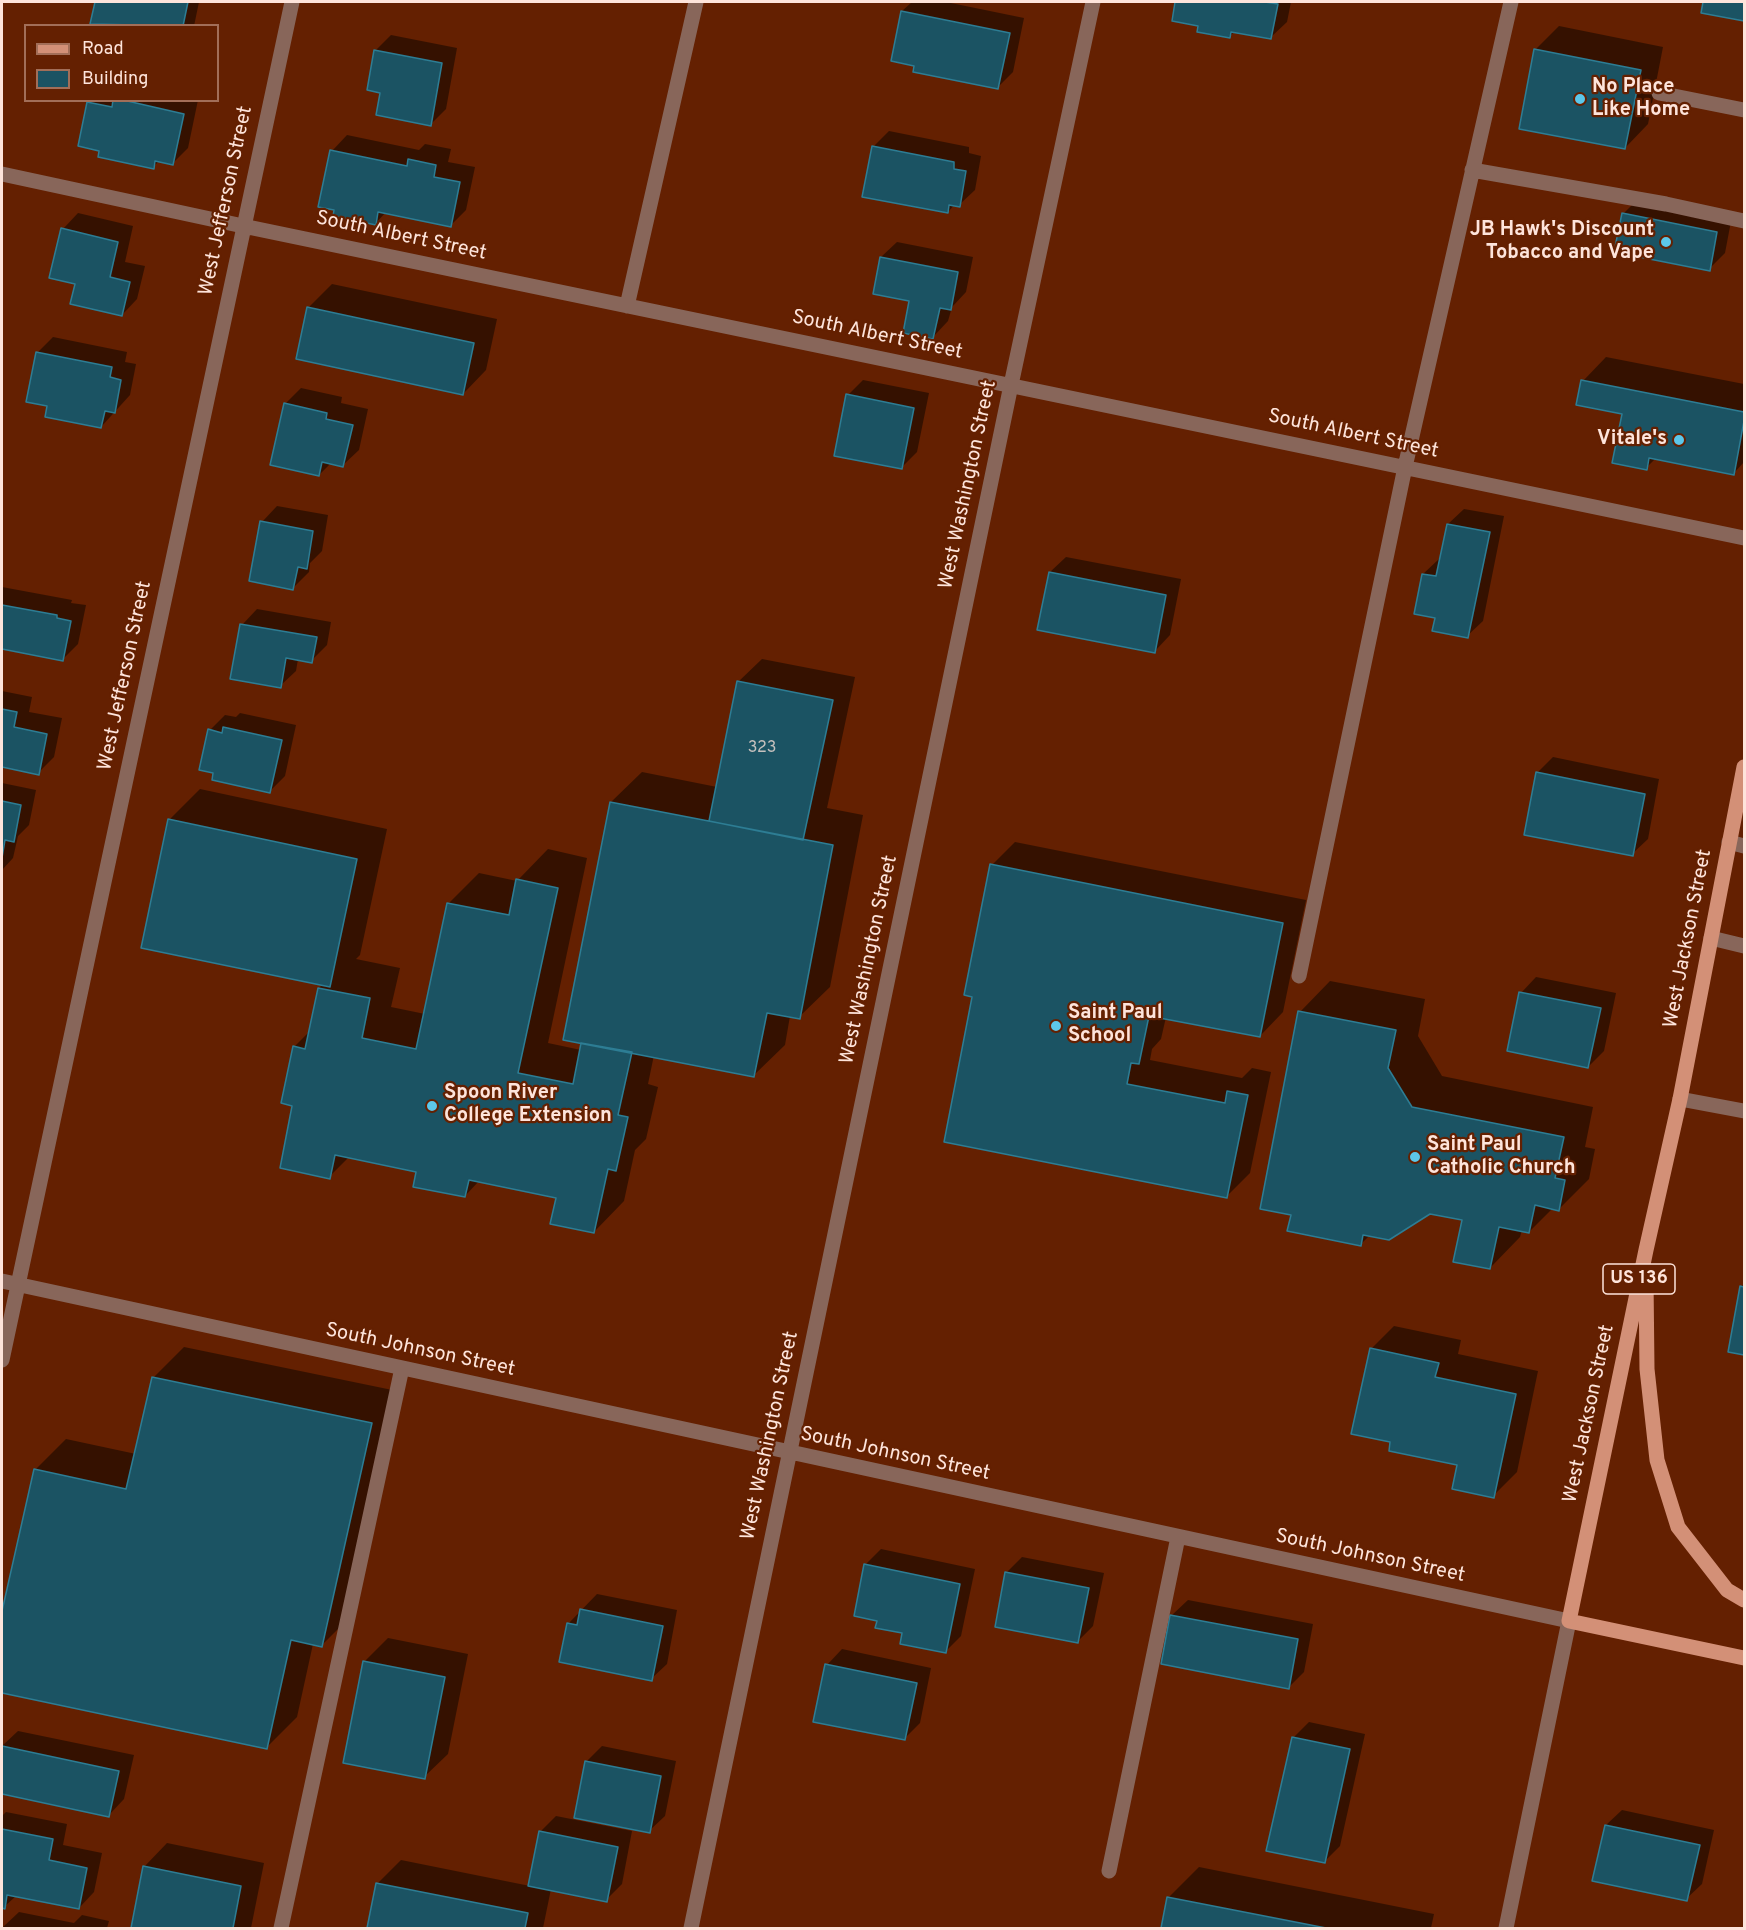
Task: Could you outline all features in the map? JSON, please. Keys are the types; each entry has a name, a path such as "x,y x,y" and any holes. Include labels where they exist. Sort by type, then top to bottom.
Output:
{"main road":[{"name":"West Jackson Street","path":"1569,1621 1646,1250 1680,1099 1744,767"},
{"path":"1646,1250 1647,1370 1657,1460 1678,1527 1727,1590 1744,1600"},
{"path":"1569,1621 1744,1658"}],"street":[{"name":"West Jefferson Street","path":"2,1360 292,2"},
{"path":"627,306 696,2"},
{"name":"West Washington Street","path":"691,1929 1011,385 1093,2"},
{"path":"1299,976 1405,467 1510,2"},
{"path":"1659,93 1744,110"},
{"path":"1472,170 1666,204 1744,221"},
{"name":"South Albert Street","path":"2,174 1744,538"},
{"path":"1729,842 1744,846"},
{"path":"1711,938 1744,946"},
{"path":"1680,1099 1744,1111"},
{"name":"South Johnson Street","path":"2,1281 1569,1621"},
{"path":"281,1929 402,1368"},
{"path":"1109,1871 1178,1537"},
{"name":"West Jackson Street","path":"1506,1929 1569,1621"}],"building":[{"path":"95,2 188,2 183,24 90,24"},
{"path":"1175,2 1278,4 1271,39 1231,32 1230,38 1197,32 1198,26 1172,21"},
{"path":"1703,2 1744,2 1744,21 1701,13"},
{"path":"901,11 1010,33 998,89 913,72 914,66 891,61"},
{"name":"No Place Like Home","path":"1534,49 1641,70 1625,149 1519,129"},
{"path":"374,50 442,63 431,126 376,115 380,93 367,90"},
{"path":"87,102 112,107 113,102 132,102 184,114 173,165 155,161 154,169 98,157 99,151 78,146"},
{"path":"872,146 954,162 954,169 966,171 960,207 949,205 948,213 862,197"},
{"path":"330,150 407,166 408,159 436,165 434,177 460,182 451,227 378,212 376,225 333,216 334,210 318,207"},
{"name":"JB Hawk's Discount Tobacco and Vape","path":"1622,213 1717,232 1710,271 1614,252"},
{"path":"61,228 118,242 110,277 130,282 122,316 70,304 75,284 49,278"},
{"path":"880,257 958,272 951,310 940,308 933,339 903,333 909,301 873,294"},
{"path":"307,307 474,343 463,395 296,359"},
{"path":"36,352 112,367 110,377 121,380 115,413 105,411 101,428 45,417 47,406 26,402"},
{"name":"Vitale's","path":"1581,380 1744,412 1734,475 1649,458 1647,470 1612,463 1622,414 1576,405"},
{"path":"846,394 914,408 902,469 834,456"},
{"path":"284,403 327,413 326,419 353,425 343,467 322,462 319,476 270,465"},
{"path":"260,521 313,531 307,569 298,567 293,590 249,581"},
{"path":"1447,524 1490,532 1468,638 1432,631 1435,618 1414,614 1422,574 1436,576"},
{"path":"1049,572 1166,595 1155,653 1037,630"},
{"path":"2,605 57,615 57,618 71,621 63,661 2,649"},
{"path":"240,624 317,637 312,663 286,658 281,688 230,679"},
{"path":"737,681 833,700 803,840 709,821"},
{"path":"2,709 17,712 14,727 47,734 39,775 2,767"},
{"path":"223,727 282,740 270,793 212,780 213,773 199,770 208,729 222,733"},
{"path":"1536,772 1645,794 1633,856 1524,835"},
{"path":"2,801 21,805 14,842 5,840 2,858"},
{"path":"610,802 833,845 800,1019 767,1013 754,1077 563,1040"},
{"path":"168,819 357,859 330,987 141,948"},
{"name":"Saint Paul School","path":"990,864 1283,923 1260,1037 1149,1016 1139,1064 1131,1063 1127,1084 1225,1103 1227,1091 1248,1095 1227,1198 944,1142 972,997 964,995"},
{"path":"516,879 558,888 518,1073 573,1084 581,1043 632,1052 618,1115 628,1117 616,1171 608,1169 594,1233 550,1224 556,1198 469,1180 465,1197 413,1187 416,1172 335,1155 330,1179 280,1168 292,1106 281,1103 293,1046 305,1049 318,988 370,998 362,1038 416,1049 447,903 509,915"},
{"path":"1519,992 1601,1008 1588,1068 1507,1051"},
{"name":"Saint Paul Catholic Church","path":"1298,1011 1396,1030 1388,1068 1412,1107 1564,1137 1555,1178 1565,1180 1559,1211 1535,1205 1529,1233 1499,1227 1490,1269 1453,1262 1462,1220 1430,1214 1389,1240 1363,1235 1361,1246 1287,1231 1291,1215 1260,1209"},
{"path":"1740,1286 1744,1287 1744,1355 1728,1352"},
{"path":"1370,1348 1439,1363 1435,1377 1516,1394 1494,1498 1452,1489 1457,1465 1389,1451 1390,1442 1351,1434"},
{"path":"152,1377 372,1423 322,1647 291,1640 267,1749 2,1693 2,1611 34,1469 126,1489"},
{"path":"864,1564 960,1584 946,1653 900,1644 902,1633 875,1628 877,1621 854,1616"},
{"path":"1005,1572 1089,1588 1078,1643 995,1627"},
{"path":"580,1609 663,1626 652,1681 559,1662 567,1623 577,1625"},
{"path":"1170,1615 1298,1639 1289,1689 1161,1664"},
{"path":"363,1661 445,1677 425,1779 343,1763"},
{"path":"825,1664 917,1683 905,1740 813,1722"},
{"path":"1292,1737 1350,1749 1325,1863 1266,1851"},
{"path":"2,1746 119,1771 109,1817 2,1794"},
{"path":"585,1761 661,1776 650,1833 574,1818"},
{"path":"1605,1825 1700,1845 1687,1901 1592,1881"},
{"path":"2,1829 53,1839 49,1860 87,1868 79,1909 7,1895 5,1909 2,1908"},
{"path":"539,1831 618,1847 607,1902 528,1886"},
{"path":"143,1866 241,1886 233,1928 131,1928"},
{"path":"376,1883 528,1913 525,1928 367,1928"},
{"path":"1167,1897 1326,1928 1161,1928"}],"place":[{"name":"No Place Like Home","path":"1580,99"},
{"name":"JB Hawk's Discount Tobacco and Vape","path":"1666,242"},
{"name":"Vitale's","path":"1679,440"},
{"name":"Saint Paul School","path":"1056,1026"},
{"name":"Spoon River College Extension","path":"432,1106"},
{"name":"Saint Paul Catholic Church","path":"1415,1157"}]}
